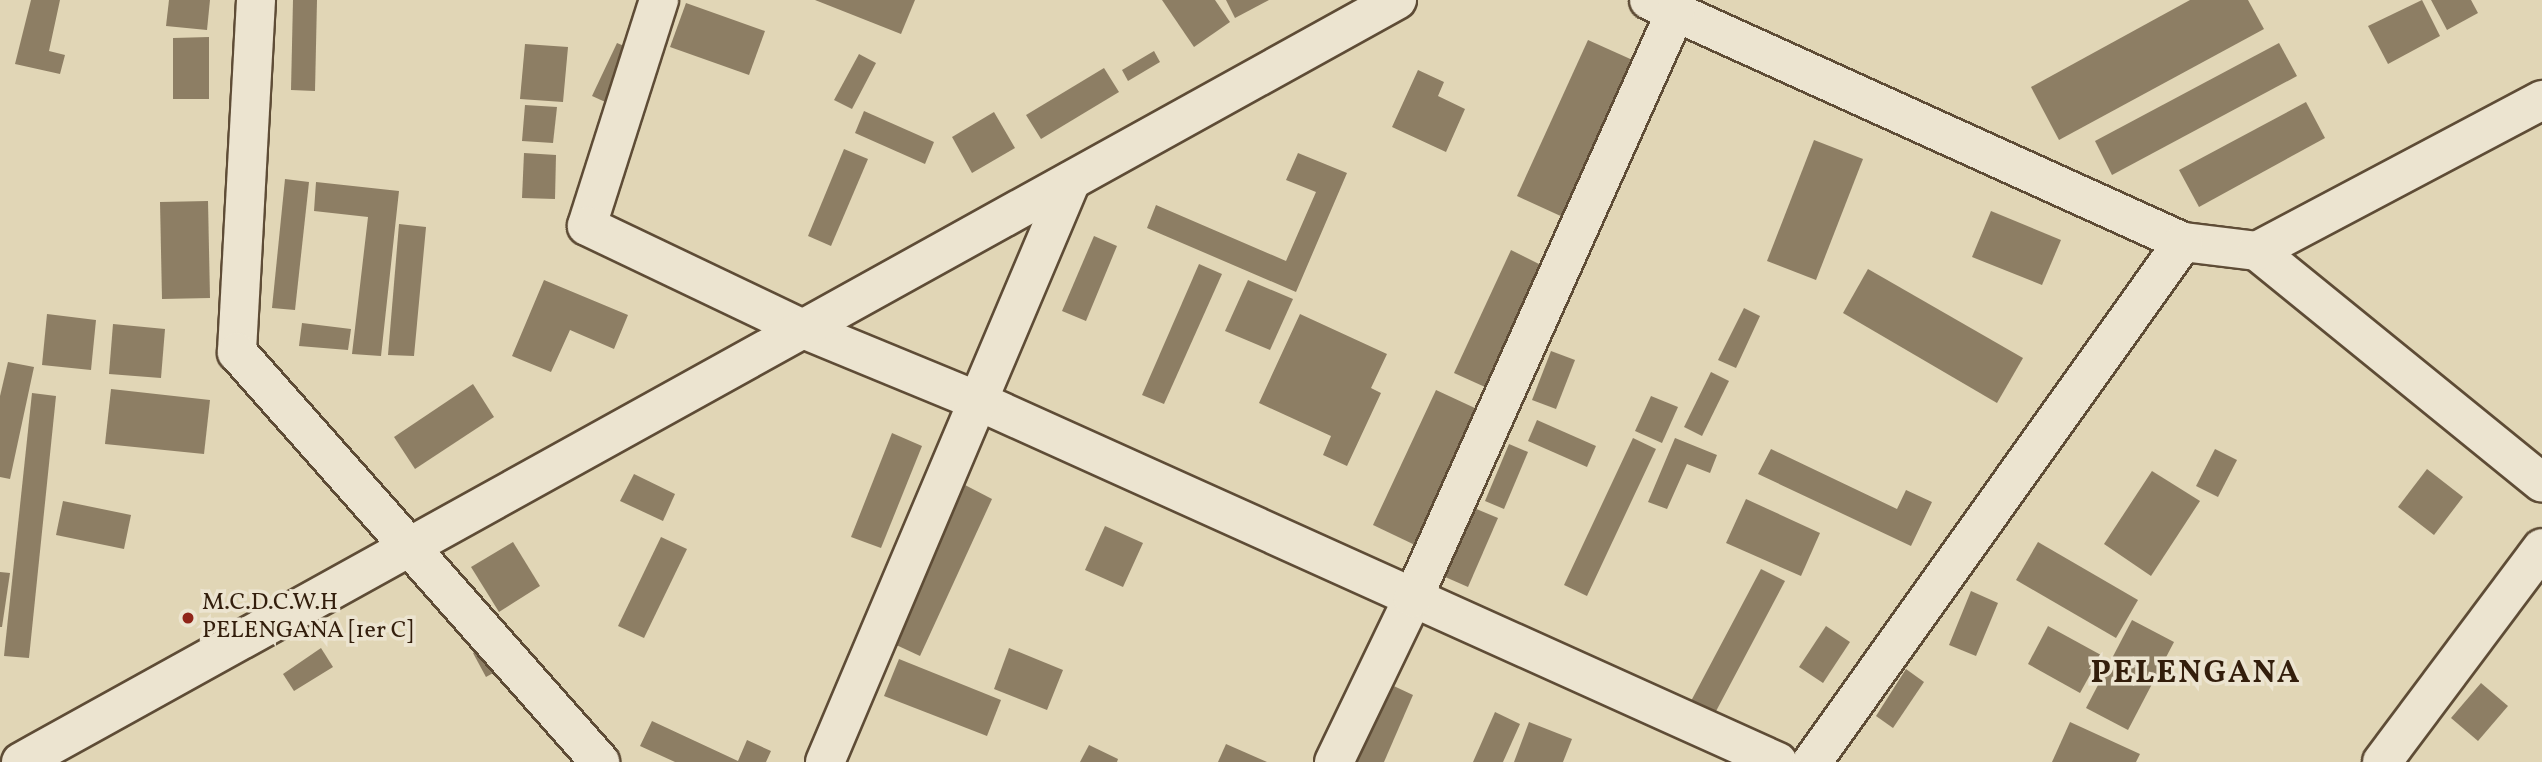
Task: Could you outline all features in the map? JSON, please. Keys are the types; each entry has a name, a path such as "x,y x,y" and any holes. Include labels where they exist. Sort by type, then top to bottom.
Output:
{"street":[{"path":"256,0 237,352 600,762"},
{"path":"659,0 587,226 803,329 980,402 1778,762"},
{"path":"21,762 1397,0"},
{"path":"1335,762 1413,598 1662,6 2183,242 2257,251 2542,483"},
{"path":"2257,251 2542,100"},
{"path":"825,762 980,402 1071,181"},
{"path":"1812,762 2183,242"},
{"path":"2382,762 2542,548"}],"building":[{"path":"31,0 60,0 49,51 65,55 60,74 15,64"},
{"path":"169,0 210,0 207,30 166,26"},
{"path":"293,0 317,0 315,91 291,90"},
{"path":"815,0 915,0 901,34"},
{"path":"1162,0 1215,0 1230,22 1194,47"},
{"path":"1226,0 1269,0 1235,18"},
{"path":"2190,0 2248,0 2264,29 2059,140 2031,87"},
{"path":"2422,0 2440,36 2388,64 2368,26"},
{"path":"2431,0 2471,0 2478,13 2447,30"},
{"path":"686,3 765,31 749,75 670,47"},
{"path":"209,37 209,99 173,99 173,38"},
{"path":"1588,40 1637,62 1565,218 1517,196"},
{"path":"617,43 636,51 612,105 592,96"},
{"path":"2279,43 2297,76 2112,175 2095,141"},
{"path":"525,44 568,47 563,102 520,99"},
{"path":"1154,51 1160,62 1128,81 1122,70"},
{"path":"859,54 876,63 852,109 834,100"},
{"path":"1104,68 1119,92 1041,139 1026,115"},
{"path":"1418,70 1444,82 1438,96 1465,109 1446,152 1392,127"},
{"path":"2306,102 2325,138 2199,207 2179,170"},
{"path":"525,105 557,107 553,143 522,141"},
{"path":"864,111 934,142 925,164 855,133"},
{"path":"994,112 1015,148 972,173 952,137"},
{"path":"1814,140 1863,159 1816,280 1767,261"},
{"path":"844,149 868,159 831,246 808,236"},
{"path":"524,153 556,155 555,199 522,198"},
{"path":"1298,153 1347,173 1296,292 1147,228 1156,205 1286,261 1316,192 1286,180"},
{"path":"285,179 309,182 295,310 272,308"},
{"path":"316,182 399,191 381,356 352,354 368,217 314,211"},
{"path":"208,201 210,298 162,299 160,202"},
{"path":"1991,211 2061,240 2042,285 1972,257"},
{"path":"399,224 426,227 414,356 388,355"},
{"path":"1094,236 1117,246 1086,321 1062,311"},
{"path":"1511,250 1541,265 1485,387 1454,373"},
{"path":"1199,264 1222,274 1164,404 1142,395"},
{"path":"1868,269 2023,358 1997,403 1843,313"},
{"path":"544,280 628,315 614,349 570,330 551,372 512,356"},
{"path":"1248,280 1293,299 1270,350 1225,331"},
{"path":"1744,308 1760,316 1736,368 1718,360"},
{"path":"47,314 96,320 91,370 42,365"},
{"path":"1300,314 1387,354 1371,388 1381,393 1347,466 1323,455 1331,436 1259,403"},
{"path":"302,323 351,329 348,350 299,346"},
{"path":"113,324 165,329 161,378 109,374"},
{"path":"1551,351 1575,360 1556,409 1532,400"},
{"path":"8,362 34,367 10,479 0,477 0,396"},
{"path":"1711,372 1729,381 1702,436 1684,427"},
{"path":"473,384 494,417 415,469 394,437"},
{"path":"111,389 210,400 204,454 105,444"},
{"path":"1436,390 1477,409 1415,545 1373,525"},
{"path":"32,393 56,396 29,658 4,656"},
{"path":"1651,396 1678,407 1662,443 1635,431"},
{"path":"1537,420 1596,446 1587,467 1528,441"},
{"path":"892,433 922,446 881,548 851,537"},
{"path":"1633,438 1656,449 1587,596 1564,585"},
{"path":"1675,438 1717,455 1710,473 1687,464 1667,509 1648,502"},
{"path":"1509,444 1528,452 1504,509 1485,501"},
{"path":"1771,449 1897,509 1906,490 1932,502 1911,546 1758,474"},
{"path":"2215,449 2237,460 2218,497 2196,486"},
{"path":"2427,469 2463,497 2434,535 2398,507"},
{"path":"2152,471 2200,501 2151,576 2104,544"},
{"path":"634,474 675,494 663,521 620,501"},
{"path":"965,485 992,499 920,656 892,643"},
{"path":"1746,499 1820,533 1801,576 1726,543"},
{"path":"63,501 131,515 124,549 56,535"},
{"path":"1474,508 1498,518 1468,587 1443,576"},
{"path":"1105,526 1143,543 1123,587 1085,570"},
{"path":"661,537 687,549 644,638 618,626"},
{"path":"513,542 540,586 499,612 471,567"},
{"path":"2038,542 2138,600 2116,638 2016,580"},
{"path":"1761,569 1785,581 1714,715 1690,703"},
{"path":"0,572 10,573 2,627 0,627"},
{"path":"1971,591 1998,603 1976,656 1949,645"},
{"path":"2132,620 2174,642 2128,730 2086,708"},
{"path":"1826,626 1850,642 1823,683 1799,667"},
{"path":"2048,626 2101,655 2080,693 2028,664"},
{"path":"488,644 502,668 486,677 473,653"},
{"path":"321,648 333,667 294,691 283,674"},
{"path":"1009,648 1063,670 1047,710 994,689"},
{"path":"899,659 1001,700 987,736 884,696"},
{"path":"1906,669 1924,682 1893,728 1876,716"},
{"path":"1383,681 1413,695 1384,762 1347,762"},
{"path":"2481,683 2508,706 2478,741 2451,718"},
{"path":"1495,712 1520,724 1503,762 1473,762"},
{"path":"652,721 738,761 747,740 771,751 766,762 675,762 640,746"},
{"path":"1529,722 1572,739 1563,762 1514,762"},
{"path":"2070,722 2140,754 2136,762 2052,762"},
{"path":"1226,744 1267,762 1218,762"},
{"path":"1089,745 1118,759 1117,762 1080,762"}],"place":[{"name":"M.C.D.C.W.H PELENGANA [1er C]","path":"188,618"}],"district":[{"name":"PELENGANA","path":"2196,674"}]}
